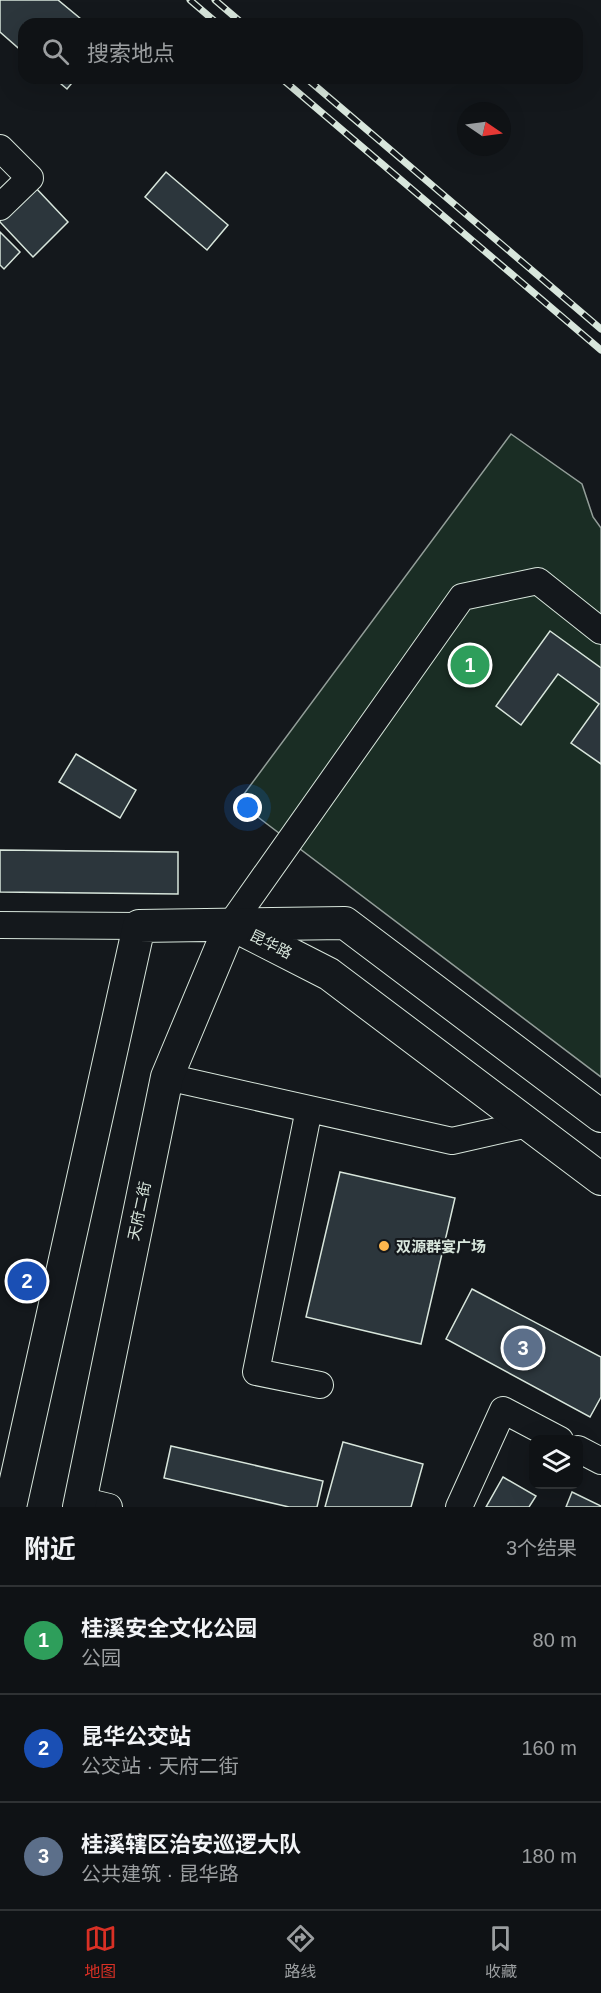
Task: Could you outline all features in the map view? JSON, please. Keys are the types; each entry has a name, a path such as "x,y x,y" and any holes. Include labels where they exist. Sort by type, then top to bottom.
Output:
{"main road":[{"name":"昆华路","path":"231,924 345,923 601,1116"},
{"path":"10,1507 140,926 231,924"},
{"name":"天府二街","path":"89,1505 167,1077 231,924"},
{"name":"昆华路","path":"231,924 329,974 601,1179"}],"street":[{"path":"0,148 30,178 0,207"},
{"path":"231,924 462,597 538,581 601,631"},
{"path":"0,925 140,926"},
{"path":"167,1077 452,1141 528,1124"},
{"path":"309,1109 256,1372 320,1385"},
{"path":"459,1507 503,1410 550,1435"},
{"path":"583,1451 601,1461"}],"green space":[{"path":"511,434 582,484 593,517 601,528 601,1077 238,802"}],"building":[{"path":"0,0 58,0 80,18 18,18 18,48 0,32"},
{"path":"61,84 71,84 67,89"},
{"path":"166,172 228,225 207,250 145,197"},
{"path":"34,186 68,222 33,257 0,222 0,218"},
{"path":"0,232 20,252 4,269 0,265"},
{"path":"550,631 601,668 601,764 571,743 599,704 558,674 521,725 496,706"},
{"path":"76,754 136,790 120,818 59,782"},
{"path":"0,850 178,852 178,894 0,892"},
{"path":"340,1172 455,1198 421,1344 306,1317"},
{"path":"472,1289 601,1357 601,1397 590,1417 446,1339"},
{"path":"343,1442 423,1464 411,1507 325,1507"},
{"path":"171,1446 323,1481 317,1507 289,1507 164,1478"},
{"path":"503,1477 536,1496 529,1507 486,1507"},
{"path":"572,1492 601,1506 601,1507 566,1507"}],"railway":[{"path":"190,0 211,18"},
{"path":"215,0 236,18"},
{"path":"288,84 601,350"},
{"path":"313,84 601,329"}],"place":[{"name":"桂溪安全文化公园","path":"470,665"},
{"name":"双源群宴广场","path":"384,1246"},
{"name":"昆华公交站","path":"27,1281"},
{"name":"桂溪辖区治安巡逻大队","path":"523,1348"}]}
